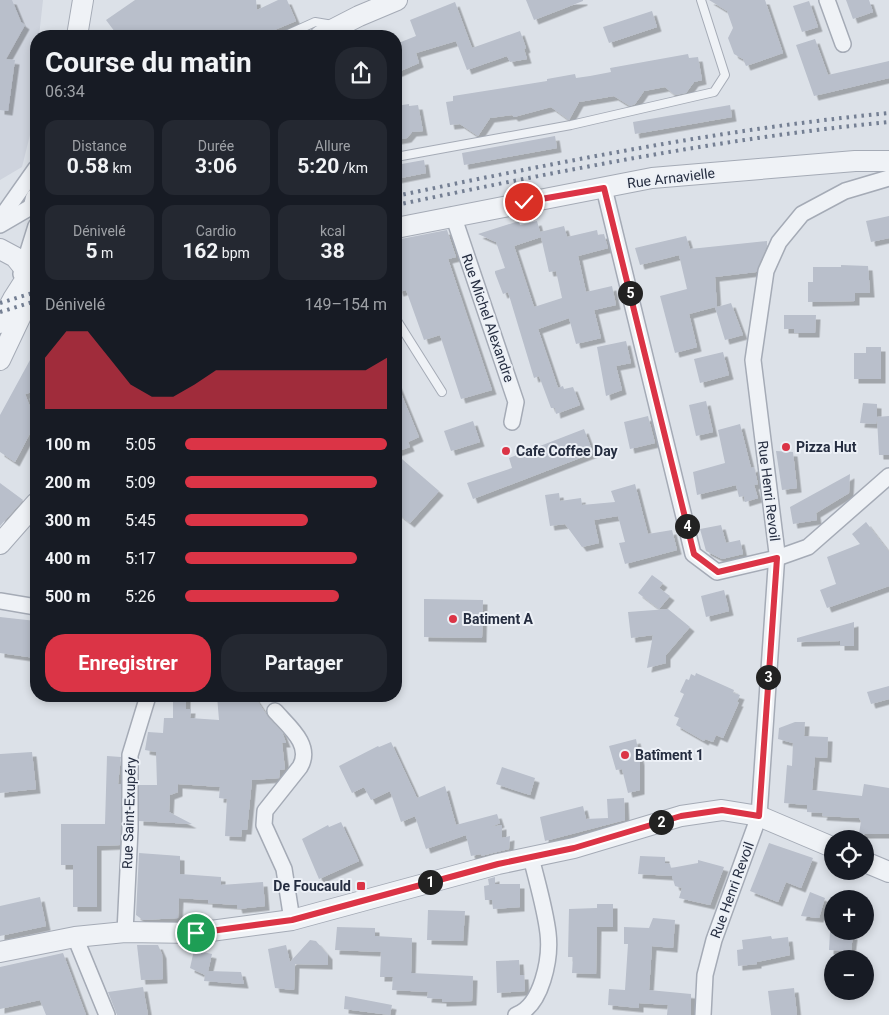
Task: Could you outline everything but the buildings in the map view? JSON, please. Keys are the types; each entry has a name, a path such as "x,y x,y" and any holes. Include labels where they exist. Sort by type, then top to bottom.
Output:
{"street":[{"path":"79,30 83,0"},
{"path":"332,30 397,0"},
{"path":"827,0 843,44"},
{"name":"Rue Arnavielle","path":"402,227 453,215 652,178 855,161 889,161"},
{"path":"0,219 30,176"},
{"name":"Rue Henri Revoil","path":"702,1015 705,975 714,940 759,816 777,558 753,360 766,271 779,242 802,214 845,191 889,178"},
{"path":"604,188 694,554 718,572 777,558 808,547 889,476"},
{"path":"0,225 30,208"},
{"name":"Rue Michel Alexandre","path":"453,215 516,402 512,422"},
{"path":"0,250 30,265 0,323"},
{"path":"0,360 30,297"},
{"path":"0,544 30,510"},
{"path":"0,601 30,606"},
{"name":"Rue Saint-Exupéry","path":"124,932 130,830 130,755 146,702"},
{"path":"275,711 300,740 305,751 304,760 300,767 265,811 264,825 284,869 292,920"},
{"path":"0,952 75,936 124,932 196,933 292,920 498,864 574,848 681,816 722,810 759,816 824,844"},
{"path":"516,1015 523,1012 539,995 546,962 548,935 531,857"},
{"path":"874,866 889,872"},
{"path":"75,936 107,1015"}],"lane":[{"path":"402,156 571,125 714,92 725,75 701,0"},
{"path":"297,30 315,22 340,26"},
{"path":"402,329 442,392"}],"shaded area":[{"path":"0,0 43,0 40,30 30,30 30,135 22,167 0,180"}],"railway":[{"path":"402,195 580,159 703,137 889,113"},
{"path":"402,204 580,168 703,146 889,122"},
{"path":"0,303 30,294"},
{"path":"0,312 30,303"}],"place":[{"name":"Pizza Hut","path":"786,447"},
{"name":"Cafe Coffee Day","path":"506,451"},
{"name":"Batiment A","path":"453,619"},
{"name":"Batîment 1","path":"625,755"},
{"name":"De Foucauld","path":"361,886"}],"route":[{"path":"196,933 292,920 498,864 574,848 681,816 722,810 759,816 777,558 718,572 694,554 604,188 524,202"}]}
